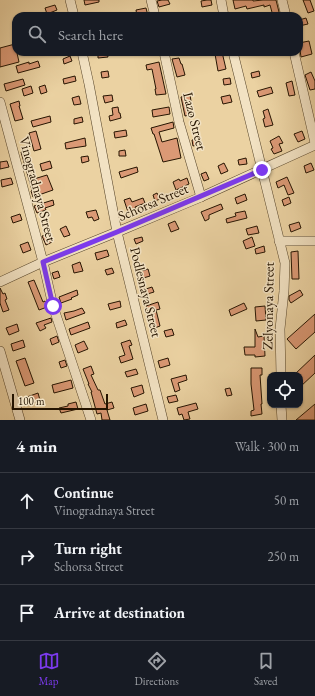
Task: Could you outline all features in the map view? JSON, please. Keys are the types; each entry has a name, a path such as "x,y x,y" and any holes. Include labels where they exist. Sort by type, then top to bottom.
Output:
{"street":[{"path":"70,0 73,12"},
{"path":"151,0 154,12"},
{"path":"220,0 223,12"},
{"path":"282,0 285,12"},
{"name":"Podlesnaya Street","path":"83,56 117,232 163,420"},
{"name":"Lazo Street","path":"165,56 179,122 200,197"},
{"name":"Zelyonaya Street","path":"234,56 284,263 284,291 280,329 281,372"},
{"path":"295,56 315,144"},
{"name":"Vinogradnaya Street","path":"0,102 43,262 53,306 91,420"},
{"name":"Schorsa Street","path":"0,282 43,262 262,170 315,144"},
{"path":"279,241 315,241"},
{"path":"0,351 20,420"},
{"path":"282,408 282,420"}],"building":[{"path":"84,0 99,0 99,2 85,5"},
{"path":"168,0 170,4 159,7 157,1"},
{"path":"211,0 212,5 202,7 201,1"},
{"path":"233,0 276,0 279,12 272,12 270,5 247,9 246,6 235,9"},
{"path":"303,0 310,0 314,11 308,13"},
{"path":"55,5 57,10 46,12 45,8"},
{"path":"146,8 147,12 136,12 136,10"},
{"path":"306,18 308,24 303,25 303,19"},
{"path":"309,41 312,54 301,57 303,56 303,42"},
{"path":"12,45 12,56 18,56 19,62 0,67 0,48"},
{"path":"70,56 72,61 64,64 63,59"},
{"path":"98,56 108,57 98,58"},
{"path":"215,56 223,56 226,69 218,71"},
{"path":"179,58 185,75 177,77 172,59"},
{"path":"38,61 40,67 18,73 16,66"},
{"path":"159,62 166,94 156,95 152,69 147,70 146,65"},
{"path":"108,71 109,77 102,78 101,72"},
{"path":"259,71 260,76 252,78 251,73"},
{"path":"311,72 315,81 315,89 310,90 305,75"},
{"path":"75,76 76,81 64,84 63,79"},
{"path":"230,78 231,84 224,85 223,79"},
{"path":"23,79 25,85 6,91 4,84"},
{"path":"292,81 295,95 289,96 286,83"},
{"path":"45,85 47,92 41,94 39,87"},
{"path":"31,86 33,93 24,96 22,89"},
{"path":"271,87 273,93 259,97 257,91"},
{"path":"112,95 113,101 105,103 103,96"},
{"path":"190,95 193,114 185,116 181,97"},
{"path":"230,95 232,102 223,104 221,97"},
{"path":"79,96 81,104 74,105 72,98"},
{"path":"19,101 23,119 15,121 10,104"},
{"path":"118,107 121,118 110,121 109,116 113,115 112,108"},
{"path":"169,107 170,114 153,117 152,110"},
{"path":"268,109 273,125 265,127 263,111"},
{"path":"50,116 51,122 33,127 31,121"},
{"path":"82,117 83,122 74,124 74,119"},
{"path":"173,122 174,128 159,132 162,142 177,138 181,158 163,162 151,128"},
{"path":"126,130 127,136 115,138 114,132"},
{"path":"36,131 41,149 34,151 29,133"},
{"path":"302,131 305,139 298,142 294,134"},
{"path":"279,136 283,143 279,144 282,151 274,154 271,149 273,148 270,141"},
{"path":"85,138 86,146 66,149 65,143"},
{"path":"199,138 201,144 193,146 192,140"},
{"path":"125,150 126,156 119,156 119,151"},
{"path":"25,151 34,179 47,175 53,190 33,197 21,152"},
{"path":"88,156 89,161 82,163 81,157"},
{"path":"246,158 247,164 239,165 238,160"},
{"path":"7,161 9,167 0,169 0,162"},
{"path":"50,161 52,168 42,171 40,164"},
{"path":"224,163 228,171 221,174 218,166"},
{"path":"311,163 314,170 306,173 304,166"},
{"path":"137,167 138,172 121,178 119,172"},
{"path":"206,172 209,179 204,181 201,174"},
{"path":"287,177 294,193 288,195 284,185 278,188 276,182"},
{"path":"11,178 13,184 2,187 1,180"},
{"path":"187,178 189,184 176,190 173,182 179,179 180,181"},
{"path":"157,193 160,199 155,201 153,195"},
{"path":"245,194 247,200 237,204 235,198"},
{"path":"289,197 291,203 284,206 282,200"},
{"path":"130,198 132,202 143,198 145,203 135,207 136,210 128,212 124,200"},
{"path":"53,200 54,205 37,213 34,206"},
{"path":"221,204 223,209 209,215 209,219 205,221 201,212"},
{"path":"96,210 99,219 94,221 92,217 88,218 86,212"},
{"path":"245,211 247,218 227,223 226,219 236,216 235,213"},
{"path":"20,214 22,220 13,223 11,217"},
{"path":"175,221 179,229 171,232 168,224"},
{"path":"299,222 301,228 291,232 289,225"},
{"path":"66,226 70,235 64,237 60,229"},
{"path":"257,226 259,233 248,235 246,229"},
{"path":"49,234 52,242 46,245 42,236"},
{"path":"142,237 143,241 136,244 134,239"},
{"path":"252,237 255,246 246,249 243,241"},
{"path":"28,242 31,250 23,253 20,245"},
{"path":"264,246 265,252 256,254 255,249"},
{"path":"107,250 109,256 97,260 95,253"},
{"path":"298,251 299,279 292,279 291,252"},
{"path":"80,262 83,271 74,273 72,265"},
{"path":"112,268 114,273 107,275 105,270"},
{"path":"148,269 150,276 140,279 138,272"},
{"path":"58,271 60,277 54,279 52,273"},
{"path":"34,280 43,302 45,301 47,307 39,310 28,282"},
{"path":"152,287 154,292 144,295 143,290"},
{"path":"0,288 3,294 5,293 7,299 5,300 9,310 3,312 0,303"},
{"path":"77,290 78,295 61,303 59,297"},
{"path":"300,290 303,295 291,303 289,296"},
{"path":"120,301 121,307 110,310 108,304"},
{"path":"158,302 160,309 156,310 160,326 152,329 146,306"},
{"path":"244,303 247,309 231,316 229,310"},
{"path":"265,306 266,320 256,321 255,307"},
{"path":"82,308 85,313 66,320 64,313"},
{"path":"315,314 315,332 296,349 287,339"},
{"path":"51,318 52,322 44,325 46,328 40,331 36,323"},
{"path":"125,320 127,325 117,328 116,323"},
{"path":"88,322 90,328 71,335 69,329"},
{"path":"17,324 19,331 9,335 6,328"},
{"path":"172,329 174,335 166,337 164,331"},
{"path":"255,329 258,337 264,336 265,356 255,357 255,355 245,355 244,347 255,347"},
{"path":"57,336 59,342 52,345 50,339"},
{"path":"23,340 25,347 13,351 11,344"},
{"path":"130,340 132,345 129,346 133,359 121,363 119,357 125,355 121,343"},
{"path":"84,341 88,349 78,353 75,345"},
{"path":"315,355 315,373 303,384 303,372 297,372"},
{"path":"25,358 34,383 25,386 16,361"},
{"path":"168,358 170,365 160,368 158,361"},
{"path":"65,360 67,366 61,368 59,362"},
{"path":"91,366 94,374 91,375 98,390 100,390 105,404 112,402 114,408 107,410 110,420 102,420 101,413 97,414 92,392 83,369"},
{"path":"251,368 262,368 262,375 260,375 262,414 251,416 251,411 254,410"},
{"path":"136,369 138,374 127,377 125,372"},
{"path":"186,375 187,380 178,383 180,390 175,392 171,379"},
{"path":"71,380 73,388 54,393 52,385"},
{"path":"142,385 144,393 134,397 131,388"},
{"path":"230,388 232,395 227,396 225,389"},
{"path":"38,393 40,400 30,404 27,397"},
{"path":"176,395 178,401 169,403 167,397"},
{"path":"76,402 78,409 61,413 59,408"},
{"path":"196,403 198,409 188,412 190,419 184,420 182,414 179,415 177,408"},
{"path":"146,404 148,411 135,415 133,408"},
{"path":"315,404 315,420 296,420"}],"route":[{"path":"53,306 43,262 262,170"}]}
